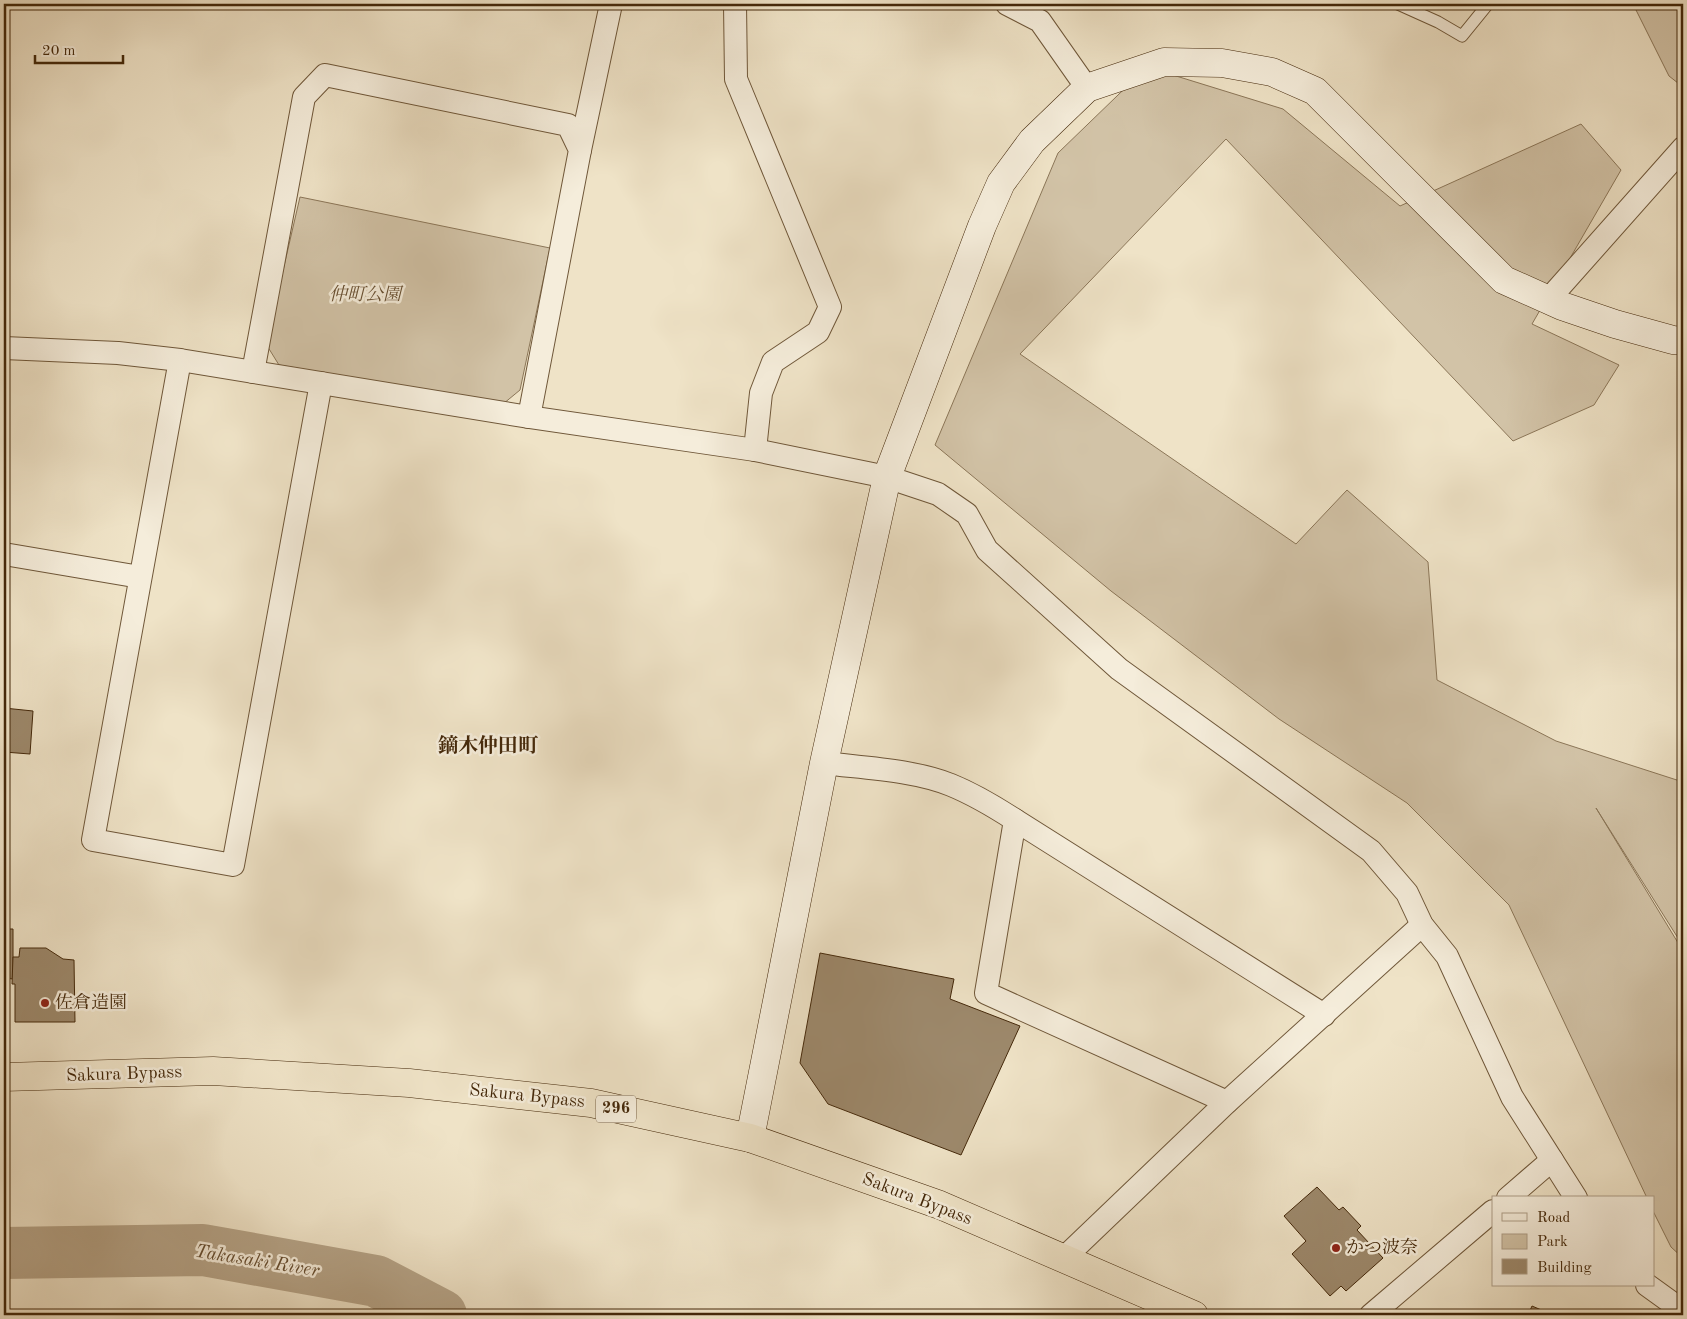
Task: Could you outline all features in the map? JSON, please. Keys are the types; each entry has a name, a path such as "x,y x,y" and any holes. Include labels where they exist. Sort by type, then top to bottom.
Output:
{"highway":[{"name":"Sakura Bypass","path":"4,1077 213,1071 409,1083 591,1103 750,1138 940,1205 1194,1315"}],"street":[{"path":"529,417 580,150 611,4"},
{"path":"735,4 736,78 830,307 818,332 773,362 761,393 755,450"},
{"path":"1007,4 1040,21 1087,88"},
{"path":"750,1138 824,763 887,477 982,226 1001,183 1032,141 1087,88 1164,62 1222,62 1272,72 1315,91 1504,280 1548,300 1616,324 1683,341"},
{"path":"253,372 304,97 325,75 568,125 580,150"},
{"path":"1548,300 1683,148"},
{"path":"4,348 118,353 180,360 529,417 755,450 887,477 938,494 968,514 987,550 1119,669 1371,851 1407,893 1422,925 1447,956 1512,1097 1575,1196"},
{"path":"180,360 93,840 234,865 321,383"},
{"path":"4,554 140,577"},
{"path":"824,763 902,772 950,784 990,804 1324,1014"},
{"path":"1015,820 986,993 1228,1102"},
{"path":"1063,1259 1228,1102 1422,925"},
{"path":"1510,1196 1552,1160"},
{"path":"1371,1315 1492,1211"},
{"path":"1648,1286 1683,1311"}],"lane":[{"path":"1398,4 1438,22 1462,36 1488,4"}],"green space":[{"path":"1633,4 1683,4 1683,87 1669,76"},
{"path":"1147,67 1283,109 1400,206 1581,124 1621,170 1532,324 1619,365 1594,405 1513,441 1226,139 1020,354 1296,544 1347,490 1428,562 1437,680 1556,741 1683,782 1683,946 1596,808 1683,951 1683,1258 1671,1247 1654,1213 1654,1196 1646,1196 1509,905 1407,803 1279,719 1111,591 935,445 1058,153"},
{"name":"仲町公園","path":"300,197 550,248 520,390 503,404 279,365 266,344"}],"building":[{"path":"4,708 33,711 30,754 4,752"},
{"name":"佐倉造園","path":"4,929 13,929 13,979 4,978"},
{"name":"佐倉造園","path":"20,948 46,948 63,959 74,960 75,1022 15,1022 15,984 12,984 13,957 19,957"},
{"path":"820,953 954,979 950,999 1020,1026 961,1155 828,1104 800,1063"},
{"name":"かつ波奈","path":"1317,1187 1339,1210 1343,1207 1361,1226 1357,1230 1383,1258 1346,1291 1341,1286 1330,1296 1292,1254 1306,1241 1284,1216"},
{"path":"1532,1306 1553,1315 1528,1315"}],"waterway":[{"name":"Takasaki River","path":"4,1253 203,1250 376,1281 441,1315"}],"place":[{"name":"佐倉造園","path":"45,1003"},
{"name":"かつ波奈","path":"1336,1248"}],"district":[{"name":"鏑木仲田町","path":"488,747"}]}
